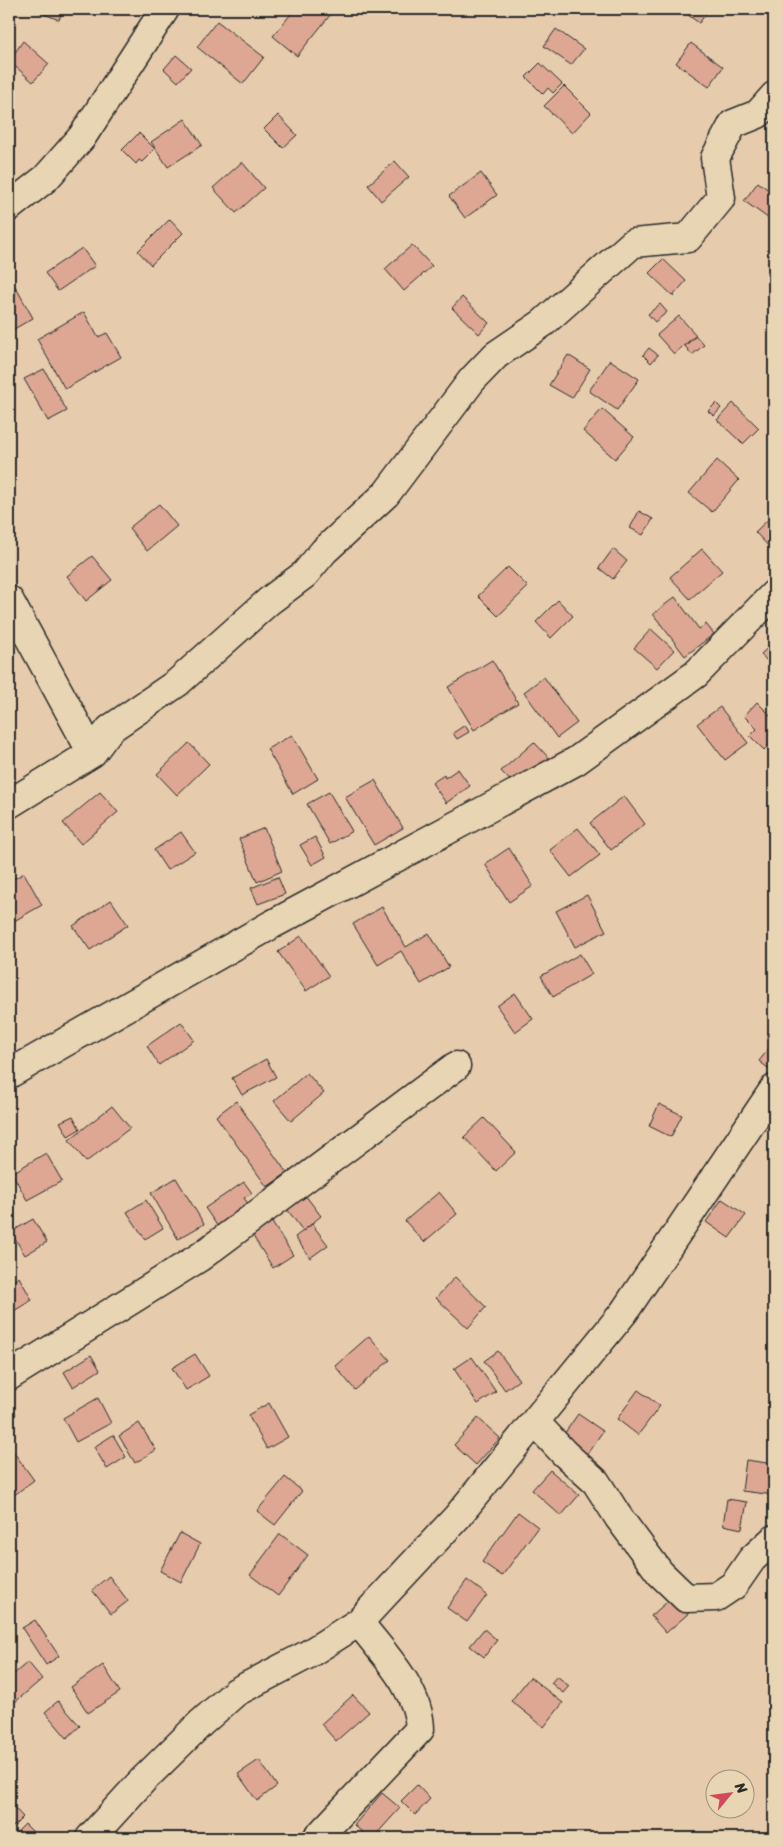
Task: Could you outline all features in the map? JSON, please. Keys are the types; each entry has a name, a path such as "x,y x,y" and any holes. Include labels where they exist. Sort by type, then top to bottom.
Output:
{"street":[{"path":"9,207 46,178 82,137 165,9"},
{"path":"9,804 92,753 110,728 177,683 269,601 305,574 324,551 386,494 472,380 496,355 543,323 633,243 688,238 721,198 715,158 733,124 758,114 774,96"},
{"path":"9,1074 271,925 576,761 696,674 774,594"},
{"path":"9,600 92,753"},
{"path":"9,1376 200,1257 456,1066"},
{"path":"90,1838 149,1773 236,1692 306,1655 359,1622 457,1517 624,1312 774,1089"},
{"path":"535,1422 564,1453 596,1482 619,1518 660,1573 686,1598 716,1597 734,1585 752,1559 774,1539"},
{"path":"317,1838 381,1773 420,1729 420,1714 405,1683 359,1622"}],"building":[{"path":"32,9 63,9 59,20"},
{"path":"295,9 325,9 331,14 297,56 273,36"},
{"path":"692,9 705,9 708,11 699,23 688,15"},
{"path":"217,21 264,57 243,84 197,47"},
{"path":"556,29 584,49 571,65 544,46"},
{"path":"23,41 49,64 33,82 9,61"},
{"path":"691,43 723,67 709,87 676,63"},
{"path":"176,55 191,68 178,82 164,69"},
{"path":"540,63 562,84 553,93 548,88 543,94 526,77"},
{"path":"564,86 591,113 572,133 544,106"},
{"path":"278,115 297,135 283,148 264,129"},
{"path":"185,119 202,145 168,167 151,142"},
{"path":"139,133 155,149 142,162 139,160 136,164 122,150"},
{"path":"395,161 409,177 381,201 368,185"},
{"path":"242,162 264,188 236,213 213,188"},
{"path":"481,173 497,195 465,218 449,196"},
{"path":"758,182 774,194 774,217 772,221 744,201"},
{"path":"170,219 183,233 151,265 138,251"},
{"path":"412,245 432,266 404,291 385,269"},
{"path":"82,248 95,266 58,291 45,273"},
{"path":"663,259 686,281 673,296 649,273"},
{"path":"15,286 33,318 9,332 9,289"},
{"path":"462,297 489,323 479,334 452,308"},
{"path":"660,304 667,312 655,322 648,314"},
{"path":"84,312 98,337 107,333 121,357 65,389 37,339"},
{"path":"679,316 696,335 674,354 657,335"},
{"path":"696,336 704,345 692,355 685,346"},
{"path":"649,348 658,355 651,363 643,355"},
{"path":"568,355 590,369 572,398 549,385"},
{"path":"610,360 639,379 617,410 589,391"},
{"path":"44,369 67,411 48,421 24,379"},
{"path":"716,403 721,408 714,416 708,411"},
{"path":"733,403 759,428 743,444 717,420"},
{"path":"602,409 634,437 615,459 583,431"},
{"path":"717,460 739,480 712,512 689,493"},
{"path":"159,504 177,526 147,551 129,528"},
{"path":"639,511 653,519 643,535 630,528"},
{"path":"774,514 774,552 755,532"},
{"path":"613,549 627,561 613,579 599,568"},
{"path":"702,549 722,571 690,599 670,577"},
{"path":"92,556 112,580 86,601 67,576"},
{"path":"508,567 528,587 498,616 478,596"},
{"path":"675,597 699,629 706,624 714,634 685,656 653,614"},
{"path":"558,600 573,616 551,638 536,622"},
{"path":"651,629 674,650 657,668 634,648"},
{"path":"774,642 774,669 761,654"},
{"path":"492,660 518,703 474,730 448,687"},
{"path":"544,677 577,723 557,738 524,692"},
{"path":"757,702 774,719 774,739 764,750 750,736 757,729 744,716"},
{"path":"720,707 748,743 725,760 697,724"},
{"path":"465,725 469,732 457,739 453,733"},
{"path":"292,735 318,779 293,794 267,749"},
{"path":"534,742 549,758 516,787 501,771"},
{"path":"189,743 209,764 177,795 157,774"},
{"path":"458,769 470,786 446,803 432,783 444,775 445,778"},
{"path":"375,780 403,828 374,845 345,797"},
{"path":"100,792 118,812 81,844 63,823"},
{"path":"329,792 352,831 330,844 307,804"},
{"path":"624,796 645,824 611,850 590,823"},
{"path":"264,828 282,871 257,882 239,839"},
{"path":"578,828 600,855 571,877 550,850"},
{"path":"181,832 195,852 167,870 154,850"},
{"path":"315,837 326,857 312,865 300,845"},
{"path":"509,848 533,886 509,902 485,864"},
{"path":"24,873 42,905 9,924 9,882"},
{"path":"278,877 285,894 258,904 251,888"},
{"path":"587,895 606,931 575,947 556,911"},
{"path":"111,900 128,925 90,950 73,926"},
{"path":"382,907 406,947 429,933 449,967 421,984 401,951 378,965 353,924"},
{"path":"301,936 329,976 306,991 278,952"},
{"path":"580,954 592,974 553,997 541,976"},
{"path":"515,993 533,1019 515,1032 497,1006"},
{"path":"181,1022 194,1040 159,1065 147,1046"},
{"path":"774,1042 774,1071 773,1072 759,1061"},
{"path":"266,1059 276,1077 242,1095 232,1078"},
{"path":"307,1073 324,1093 291,1121 274,1101"},
{"path":"236,1101 287,1173 267,1187 216,1116"},
{"path":"659,1104 682,1115 671,1137 649,1126"},
{"path":"112,1106 130,1128 86,1162 69,1140"},
{"path":"73,1116 80,1129 68,1136 60,1122"},
{"path":"484,1118 516,1152 496,1171 464,1137"},
{"path":"46,1153 62,1181 27,1200 12,1173"},
{"path":"176,1178 204,1224 178,1239 151,1193"},
{"path":"244,1182 252,1193 244,1198 249,1205 218,1227 205,1208"},
{"path":"302,1191 321,1216 303,1231 284,1205"},
{"path":"439,1192 457,1214 424,1242 405,1221"},
{"path":"722,1199 746,1215 729,1238 706,1222"},
{"path":"146,1200 163,1228 145,1239 127,1212"},
{"path":"33,1219 47,1242 25,1255 11,1232"},
{"path":"271,1221 293,1255 273,1268 251,1233"},
{"path":"312,1224 328,1245 310,1258 295,1237"},
{"path":"19,1277 32,1300 9,1314 9,1284"},
{"path":"455,1277 486,1307 468,1328 436,1298"},
{"path":"369,1336 390,1360 355,1390 335,1366"},
{"path":"498,1351 519,1380 505,1390 484,1361"},
{"path":"195,1354 209,1376 186,1390 172,1368"},
{"path":"91,1355 100,1370 73,1387 64,1372"},
{"path":"472,1357 496,1392 478,1404 454,1369"},
{"path":"638,1390 660,1406 638,1435 617,1419"},
{"path":"98,1398 111,1423 76,1442 63,1418"},
{"path":"269,1403 288,1437 267,1449 248,1415"},
{"path":"578,1414 603,1431 587,1454 562,1437"},
{"path":"478,1418 500,1438 476,1465 454,1445"},
{"path":"139,1423 156,1450 135,1463 119,1436"},
{"path":"113,1435 126,1457 107,1469 94,1447"},
{"path":"12,1450 34,1480 9,1499 9,1452"},
{"path":"746,1460 774,1464 774,1495 742,1491"},
{"path":"550,1470 579,1495 561,1516 532,1490"},
{"path":"285,1477 302,1491 275,1525 257,1511"},
{"path":"727,1499 747,1502 742,1529 723,1525"},
{"path":"518,1512 538,1527 502,1576 482,1562"},
{"path":"180,1533 200,1544 181,1582 160,1571"},
{"path":"280,1534 308,1555 278,1596 250,1575"},
{"path":"109,1576 128,1601 111,1614 92,1590"},
{"path":"467,1580 487,1595 467,1622 447,1608"},
{"path":"675,1595 690,1612 666,1633 651,1616"},
{"path":"35,1620 59,1656 46,1665 22,1628"},
{"path":"484,1629 497,1640 484,1657 470,1646"},
{"path":"28,1662 42,1679 14,1703 9,1696 9,1678"},
{"path":"103,1665 120,1692 88,1713 71,1687"},
{"path":"557,1676 569,1686 563,1693 551,1683"},
{"path":"530,1677 563,1703 544,1727 511,1701"},
{"path":"353,1695 369,1712 336,1741 321,1724"},
{"path":"58,1701 80,1726 67,1738 45,1712"},
{"path":"259,1760 277,1786 257,1801 238,1774"},
{"path":"417,1785 430,1799 415,1815 401,1801"},
{"path":"382,1793 400,1808 373,1838 369,1838 354,1825"},
{"path":"9,1802 23,1817 12,1828 9,1825"},
{"path":"25,1824 38,1837 22,1838 16,1833"}]}
